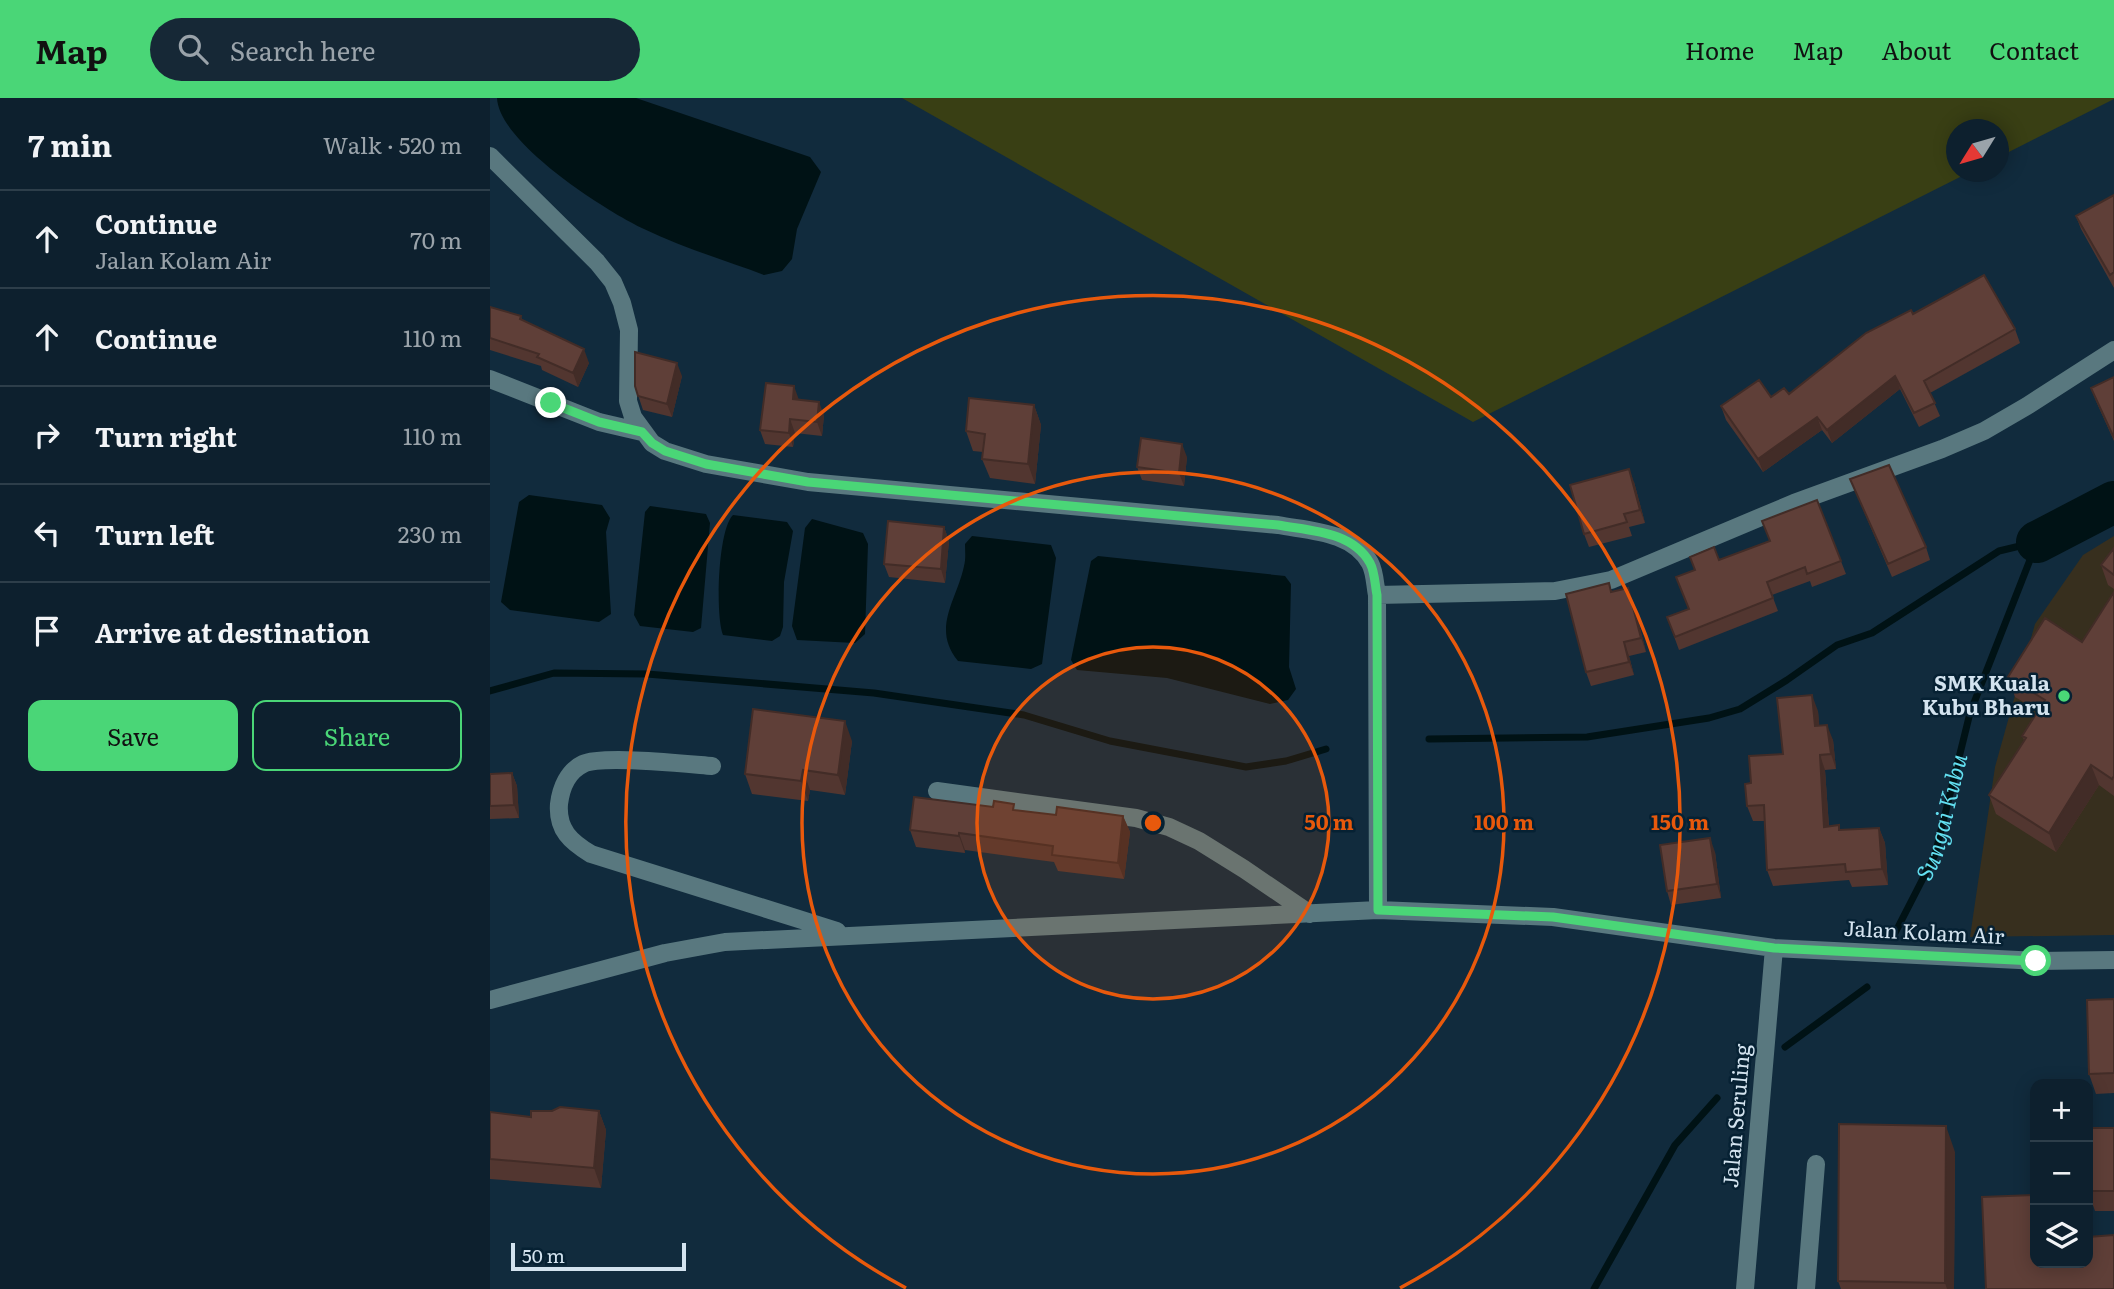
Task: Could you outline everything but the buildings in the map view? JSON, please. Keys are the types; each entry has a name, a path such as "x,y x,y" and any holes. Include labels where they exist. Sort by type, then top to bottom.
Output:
{"street":[{"path":"490,156 597,261 613,282 629,330 628,401 642,432 652,443 665,451 706,464 808,482 1278,525 1335,535 1356,546 1371,565 1377,595 1378,910"},
{"path":"1377,595 1555,591 1611,580 1794,503 1942,449 1984,430 2027,407 2114,349"},
{"path":"490,379 599,422 642,432"},
{"path":"712,766 605,760 585,763 569,775 561,794 558,814 563,830 574,844 592,854 849,935"},
{"path":"937,791 1136,818 1169,827 1199,841 1310,914"},
{"name":"Jalan Kolam Air","path":"490,1000 665,953 724,942 1378,910 1553,917 1774,948 2036,961 2114,960"},
{"name":"Jalan Seruling","path":"1745,1289 1774,948"},
{"path":"1805,1289 1816,1164"}],"shaded area":[{"path":"497,98 636,98 810,157 821,172 797,229 792,259 782,271 764,275 674,242 627,220 581,192 534,154 515,135 502,116"},
{"path":"529,495 602,505 610,518 606,532 611,614 599,622 510,610 501,602 519,502"},
{"path":"650,506 706,514 710,523 701,628 693,632 640,626 634,615 645,512"},
{"path":"733,515 787,522 793,531 784,582 783,627 780,636 772,641 723,635 719,610 719,573 724,537"},
{"path":"812,519 863,533 868,544 865,634 855,643 797,640 792,626 805,528"},
{"path":"972,536 1051,545 1056,558 1042,664 1031,669 958,661 950,649 946,625 948,614 964,566 965,544"},
{"name":"SMK Kuala Kubu Bharu","path":"2114,536 2114,935 1970,937 1995,767 2035,624 2083,555"},
{"path":"1098,556 1285,576 1291,584 1289,667 1296,689 1288,700 1270,704 1167,678 1077,670 1071,660 1091,561"}],"green space":[{"path":"902,98 2114,98 2009,152 2009,119 1946,119 1946,182 1950,182 1473,422"}],"waterway":[{"name":"Sungai Kubu","path":"2037,542 2114,502"},
{"path":"1429,739 1587,737 1709,718 1740,709 1837,645 1872,633 1999,551 2037,542"},
{"name":"Sungai Kubu","path":"1895,933 1935,855 1970,713 2037,542"},
{"path":"490,691 554,673 647,674 874,693 1024,715 1110,741 1246,767 1286,761 1326,749"},
{"name":"Sungai Kubu","path":"1785,1047 1867,987"},
{"name":"Sungai Kubu","path":"1594,1289 1675,1145 1717,1098"}],"place":[{"name":"SMK Kuala Kubu Bharu","path":"2064,696"}],"route":[{"path":"551,403 599,422 642,432 652,443 665,451 706,464 808,482 1278,525 1335,535 1356,546 1371,565 1377,595 1378,910 1553,917 1774,948 2036,961"}]}
